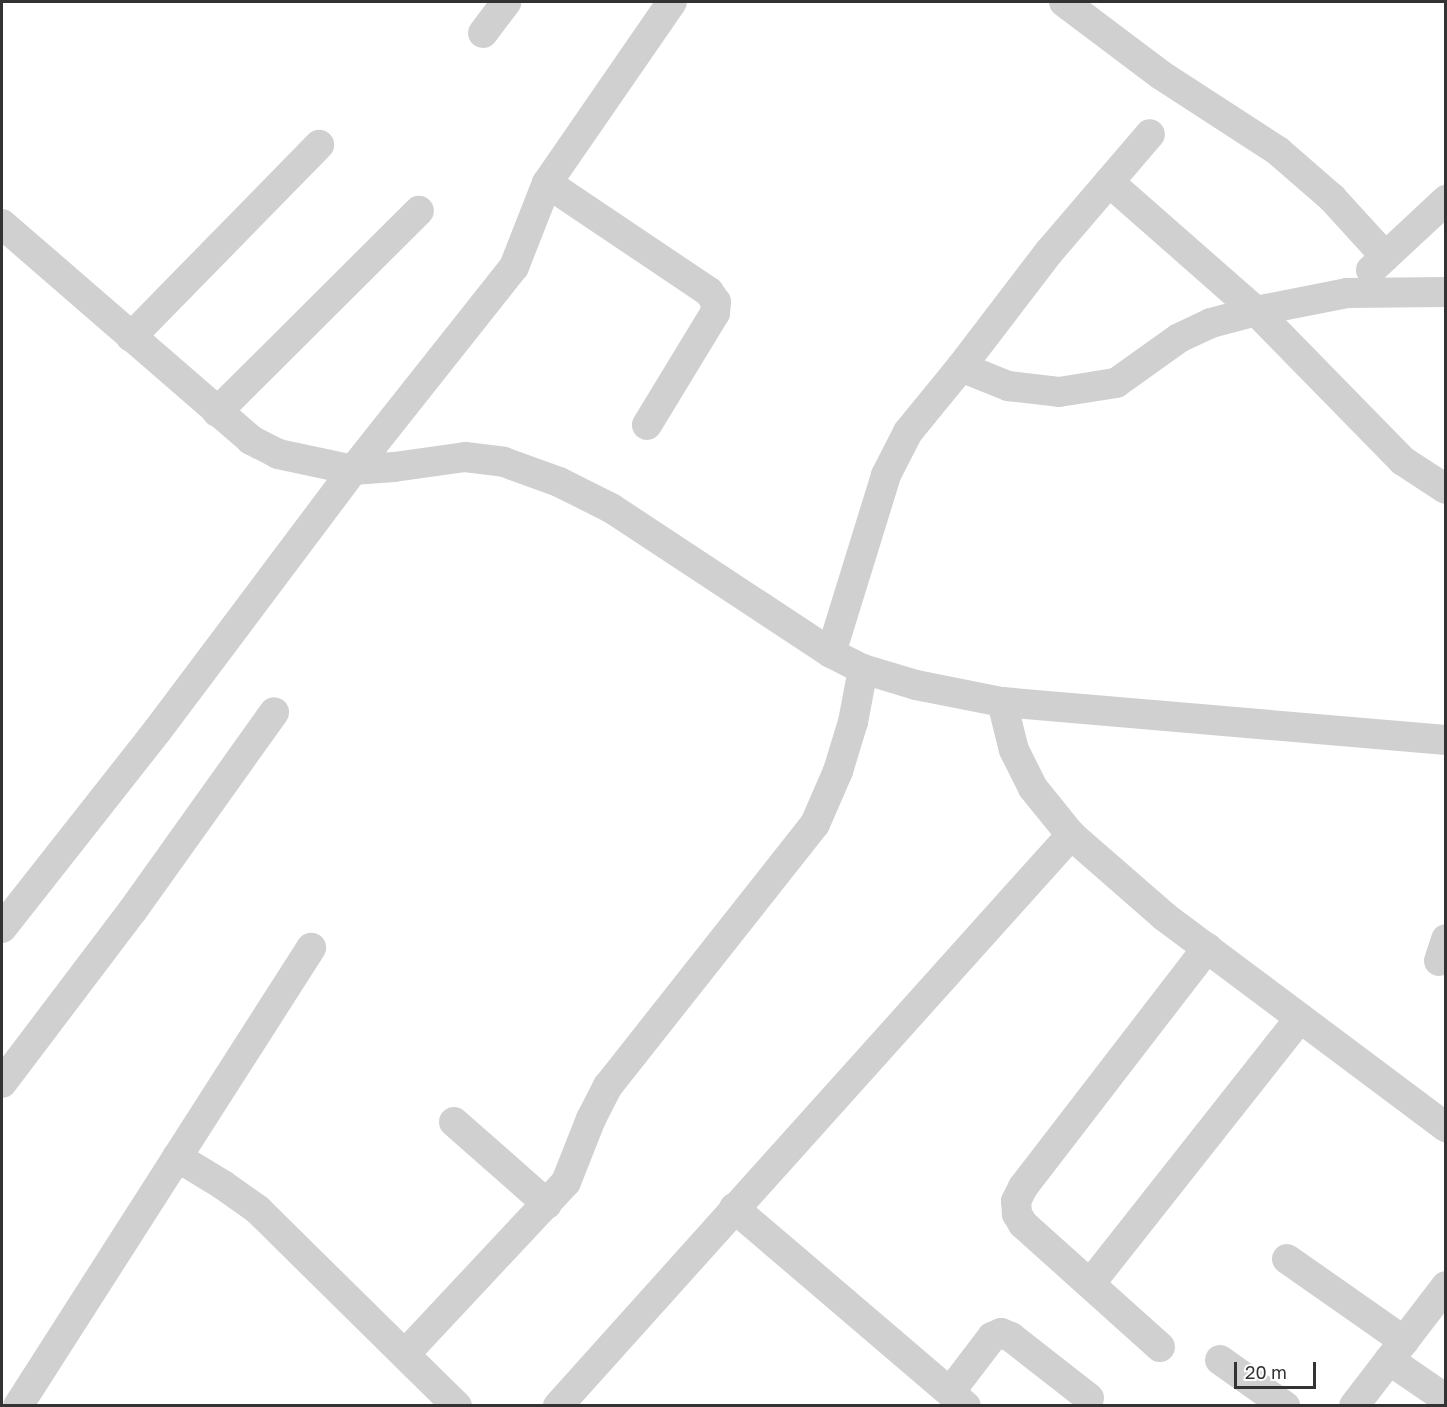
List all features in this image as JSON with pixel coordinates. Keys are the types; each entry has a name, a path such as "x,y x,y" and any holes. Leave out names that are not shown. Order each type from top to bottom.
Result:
{"street":[{"path":"483,33 506,2"},
{"path":"2,928 158,731 353,470 514,267 548,183 672,2"},
{"path":"1064,2 1161,75 1278,151 1332,198 1385,256"},
{"path":"831,653 886,475 908,432 1049,252 1150,134"},
{"path":"131,337 319,146"},
{"path":"1109,182 1256,311 1403,460 1446,489"},
{"path":"548,183 710,292 716,302 715,313 647,425"},
{"path":"1347,293 1446,200"},
{"path":"217,412 419,211"},
{"path":"2,225 217,412 251,440 278,454 353,470 465,457 504,462 559,482 611,508 831,653 863,669 916,685 1002,702 1446,740"},
{"path":"961,367 1008,386 1059,392 1116,383 1179,338 1211,323 1256,311 1347,293 1446,292"},
{"path":"406,1353 566,1182 591,1119 608,1086 815,824 844,751 863,669"},
{"path":"1002,702 1014,750 1028,778 1071,835 1165,917 1446,1127"},
{"path":"2,1083 133,910 274,712"},
{"path":"558,1406 1071,835"},
{"path":"18,1406 311,948"},
{"path":"1160,1347 1023,1224 1017,1214 1016,1201 1023,1187 1207,948"},
{"path":"1090,1284 1300,1018"},
{"path":"454,1122 547,1204"},
{"path":"177,1157 224,1185 257,1209 406,1353 457,1406"},
{"path":"734,1208 958,1399 992,1337 1001,1333 1011,1337 1089,1398"},
{"path":"1287,1259 1396,1350 1446,1399"},
{"path":"1354,1406 1446,1286"},
{"path":"1220,1360 1285,1406"}]}
